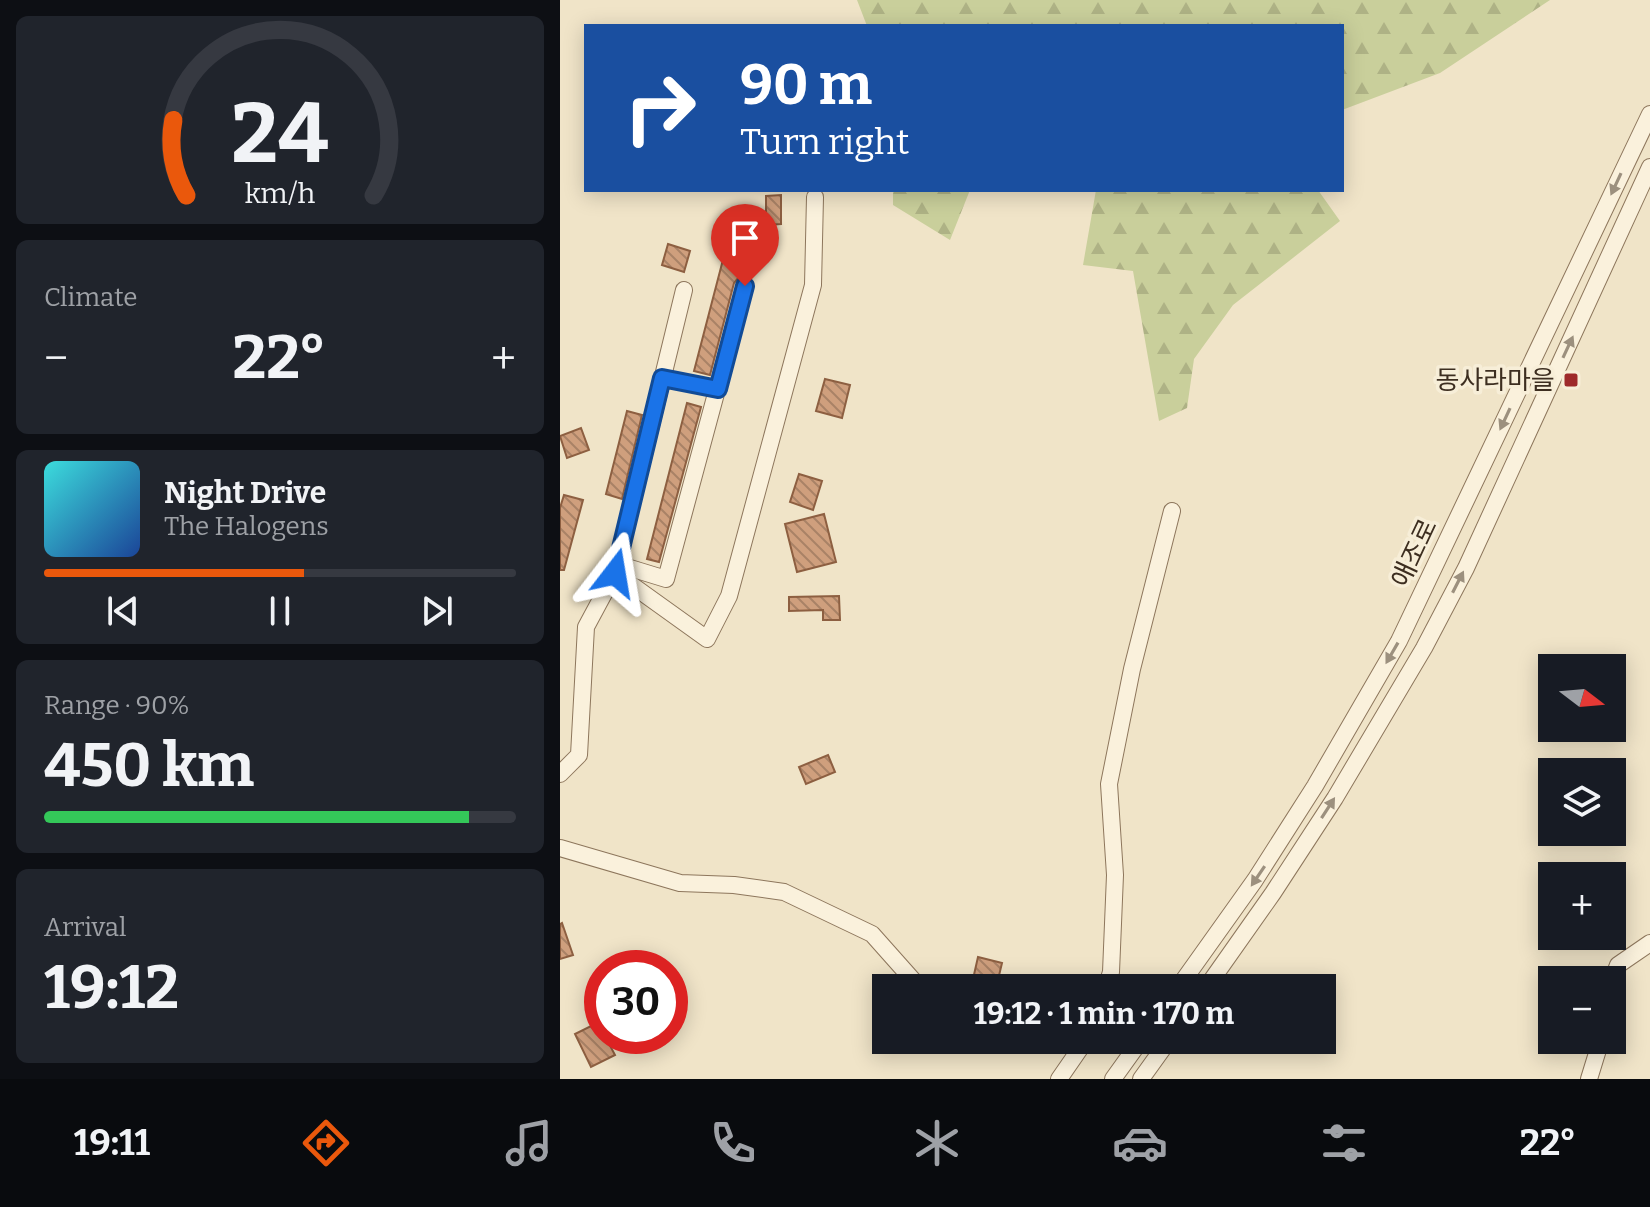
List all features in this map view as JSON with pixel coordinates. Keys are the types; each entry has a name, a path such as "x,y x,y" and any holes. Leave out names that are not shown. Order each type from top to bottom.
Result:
{"street":[{"name":"애조로","path":"1188,974 1255,880 1315,786 1399,641 1650,114"},
{"name":"애조로","path":"1216,974 1335,798 1424,648 1466,568 1650,167"},
{"path":"616,568 707,639 729,596 813,285 815,197"},
{"path":"616,568 666,579 745,286"},
{"path":"560,774 579,755 586,627 616,568 684,290"},
{"path":"662,378 718,389"},
{"path":"1110,974 1115,875 1109,784 1132,669 1172,511"},
{"path":"560,848 680,883 734,885 784,892 872,934 908,974"},
{"path":"1618,966 1650,943"},
{"path":"1059,1079 1076,1054"},
{"path":"1113,1079 1131,1054"},
{"path":"1141,1079 1159,1054"},
{"path":"1589,1079 1597,1054"}],"green space":[{"path":"857,0 1550,0 1440,73 1344,109 1344,24 866,24"},
{"path":"893,192 969,192 950,240 893,205"},
{"path":"1096,192 1319,192 1340,221 1233,305 1194,359 1187,408 1159,421 1133,271 1083,265"}],"building":[{"path":"781,195 781,224 766,225 766,196"},
{"path":"668,244 690,251 684,272 662,265"},
{"path":"725,252 745,257 740,276 734,283 710,375 694,371"},
{"path":"825,379 850,385 842,418 816,411"},
{"path":"687,403 701,407 659,562 647,559"},
{"path":"627,411 642,415 622,499 606,494"},
{"path":"581,428 589,450 567,458 560,436"},
{"path":"799,474 822,481 813,510 790,502"},
{"path":"564,495 583,500 564,570 560,570 560,508"},
{"path":"824,514 836,562 797,572 785,524"},
{"path":"839,596 840,620 823,620 823,610 789,611 789,597"},
{"path":"828,755 835,772 806,784 799,767"},
{"path":"560,924 573,955 560,959"},
{"path":"978,957 1002,963 999,974 974,974"},
{"path":"584,1030 584,1053 575,1034"},
{"path":"585,1054 614,1054 615,1055 591,1067"}],"place":[{"name":"동사라마을","path":"1571,380"}],"route":[{"path":"615,573 662,378 718,389 745,286"}]}
